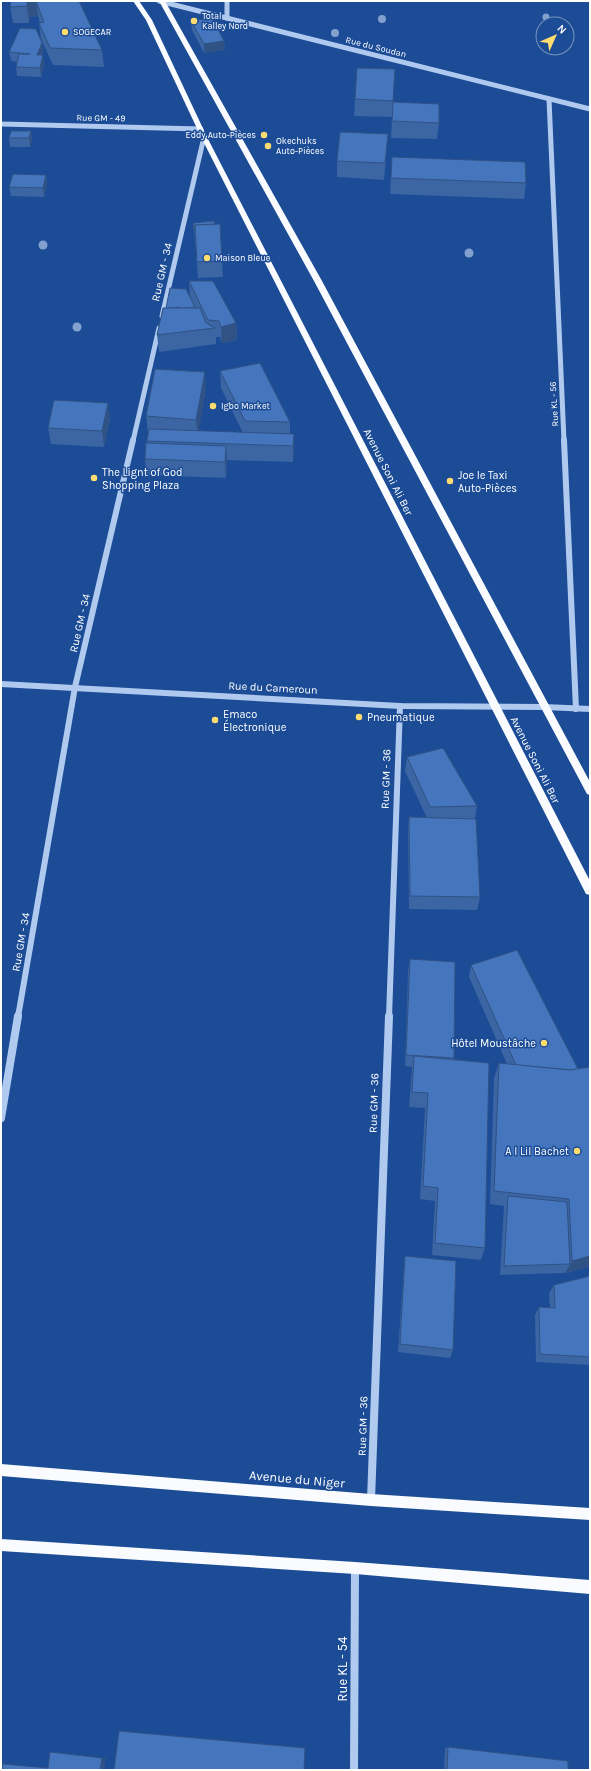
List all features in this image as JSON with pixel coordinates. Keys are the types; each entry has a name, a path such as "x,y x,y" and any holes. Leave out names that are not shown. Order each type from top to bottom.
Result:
{"main road":[{"name":"Avenue Soni Ali Ber","path":"136,1 149,20 204,137 590,891"},
{"path":"161,1 197,62 235,135 318,281 590,791"},
{"name":"Avenue du Niger","path":"1,1470 371,1500 590,1514"},
{"path":"1,1546 355,1568 590,1587"}],"street":[{"name":"Rue du Soudan","path":"161,1 590,109"},
{"path":"227,1 228,18"},
{"name":"Rue KL - 56","path":"549,99 576,709"},
{"name":"Rue GM - 49","path":"1,124 201,129"},
{"name":"Rue GM - 34","path":"1,1118 75,687 204,137"},
{"name":"Rue du Cameroun","path":"1,684 400,706 496,706 590,709"},
{"name":"Rue GM - 36","path":"371,1500 400,706"},
{"name":"Rue KL - 54","path":"354,1770 355,1568"}],"building":[{"path":"11,1 27,1 27,6 10,7"},
{"path":"36,1 79,1 102,50 50,48 39,23 44,22"},
{"path":"212,18 224,41 204,44 191,21"},
{"path":"20,28 36,29 42,43 37,55 43,55 40,68 16,67 19,54 30,54 9,52"},
{"path":"357,68 395,69 393,101 355,99"},
{"path":"393,102 439,104 439,123 392,121"},
{"path":"11,131 31,131 29,138 9,138"},
{"path":"340,132 388,134 385,163 337,161"},
{"path":"392,157 525,162 526,183 391,178"},
{"path":"13,174 46,175 43,188 9,187"},
{"path":"214,221 215,224 195,225 194,231 193,223"},
{"path":"220,224 222,261 197,262 195,225"},
{"path":"189,281 213,281 236,323 221,327 219,321 208,320"},
{"path":"170,288 186,289 195,307 166,308"},
{"path":"163,308 200,308 206,323 215,328 157,335"},
{"path":"260,363 290,422 245,421 220,371"},
{"path":"155,369 205,372 196,420 146,416"},
{"path":"54,400 108,403 102,431 48,428"},
{"path":"149,429 294,434 293,446 147,441"},
{"path":"146,443 226,446 225,462 145,459"},
{"path":"443,748 477,806 430,807 407,757"},
{"path":"409,817 476,819 480,897 410,896"},
{"path":"517,950 578,1069 570,1070 516,1065 471,965"},
{"path":"410,959 455,962 454,1058 406,1055"},
{"path":"414,1056 489,1063 485,1248 435,1243 438,1188 423,1186 428,1093 412,1092"},
{"path":"499,1063 570,1070 590,1067 590,1256 572,1261 569,1199 494,1191"},
{"path":"508,1196 567,1202 570,1264 504,1266"},
{"path":"405,1256 456,1261 453,1350 400,1344"},
{"path":"590,1276 590,1357 540,1354 539,1307 555,1308 554,1285"},
{"path":"119,1731 305,1748 304,1770 114,1770"},
{"path":"448,1747 568,1761 568,1770 447,1770"},
{"path":"50,1752 102,1758 100,1770 2,1770 3,1764 48,1768"}],"place":[{"name":"Total Kalley Nord","path":"194,21"},
{"name":"SOGECAR","path":"65,32"},
{"name":"Eddy Auto-Pièces","path":"264,135"},
{"name":"Okechuks Auto-Pièces","path":"268,146"},
{"name":"Maison Bleue","path":"207,258"},
{"name":"Igbo Market","path":"213,406"},
{"name":"The Lignt of God Shopping Plaza","path":"94,478"},
{"name":"Joe le Taxi Auto-Pièces","path":"450,481"},
{"name":"Pneumatique","path":"359,717"},
{"name":"Emaco Électronique","path":"215,720"},
{"name":"Hôtel Moustâche","path":"544,1043"},
{"name":"A I Lil Bachet","path":"577,1151"}]}
